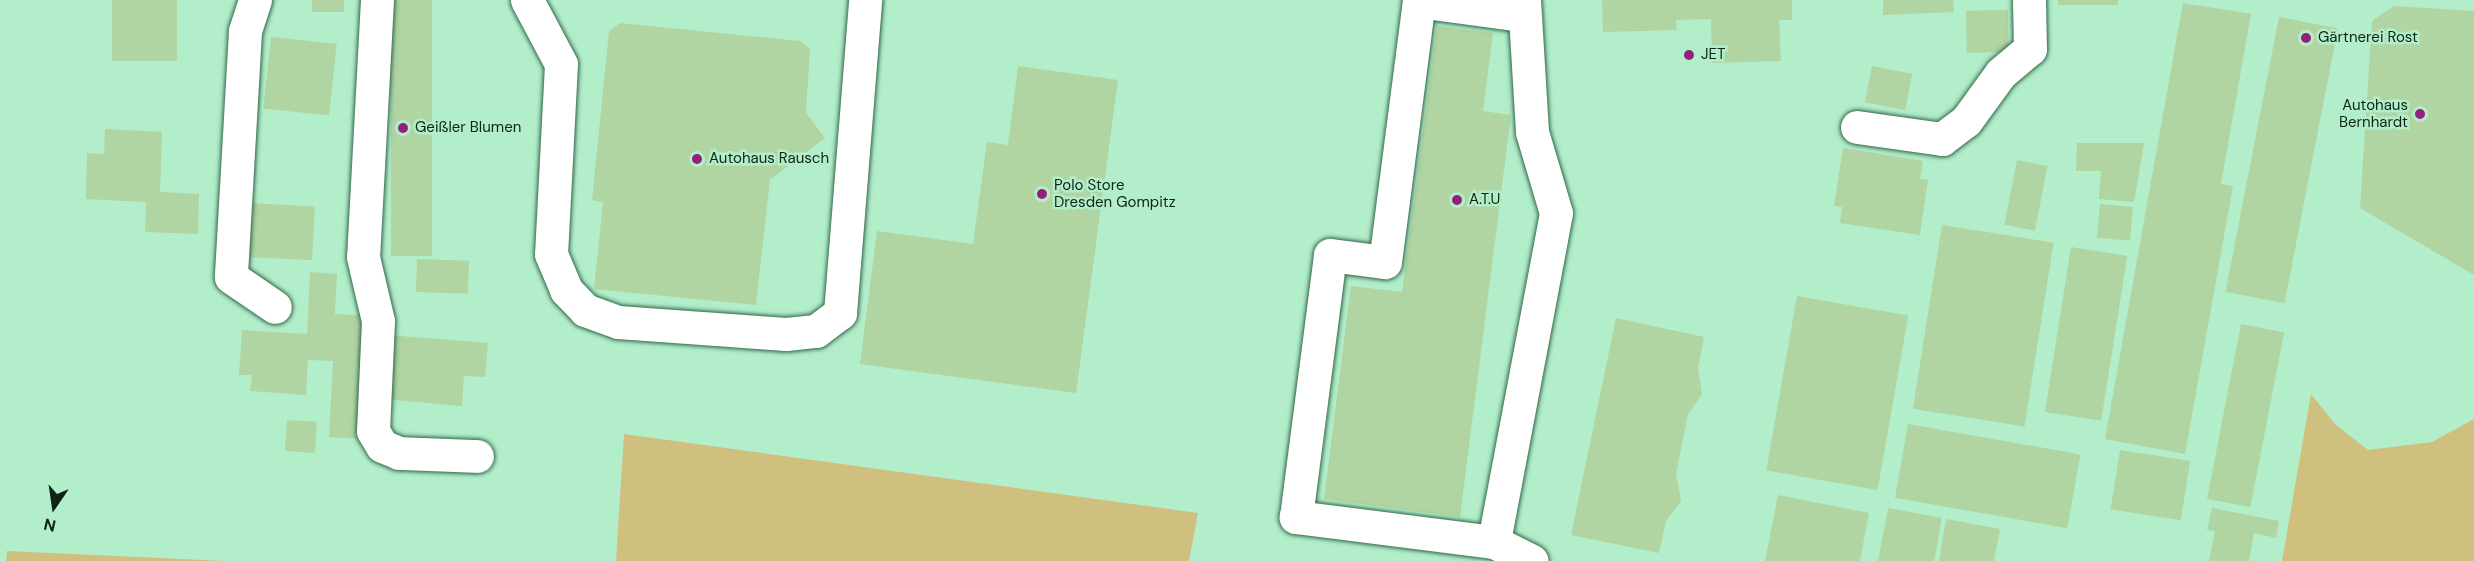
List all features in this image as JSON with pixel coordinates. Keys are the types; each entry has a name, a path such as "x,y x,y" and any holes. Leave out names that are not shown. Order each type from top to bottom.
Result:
{"lane":[{"path":"255,0 245,31 231,277 275,307"},
{"path":"376,0 363,256 378,321 373,431 382,446 399,453 477,456"},
{"path":"527,0 561,64 551,254 566,290 585,310 618,322 786,334 832,324 843,302 865,0"},
{"path":"1857,127 1942,139 1966,121 2001,73 2030,49 2029,0"},
{"path":"1494,542 1556,213 1532,132 1524,7 1419,1 1385,262 1330,255 1296,517 1494,542 1532,561"}],"shaded area":[{"path":"2311,394 2335,424 2368,450 2432,442 2474,419 2474,561 2282,561"},
{"path":"624,434 1198,513 1189,561 616,561"},
{"path":"7,551 226,561 6,561"}],"building":[{"path":"112,0 177,0 177,61 112,61"},
{"path":"312,0 344,0 344,12 312,12"},
{"name":"Geißler Blumen","path":"391,0 432,0 432,256 391,256"},
{"path":"1602,0 1792,0 1792,20 1779,20 1781,61 1712,63 1711,19 1676,20 1677,30 1603,32"},
{"path":"1883,0 1953,0 1954,12 1883,15"},
{"path":"2058,0 2118,0 2118,5 2058,5"},
{"path":"2183,3 2251,14 2221,184 2233,186 2185,454 2105,439"},
{"name":"Autohaus Bernhardt","path":"2394,6 2474,11 2474,275 2360,208 2372,21"},
{"path":"2008,10 2009,52 1967,53 1966,11"},
{"path":"2279,17 2338,28 2284,303 2226,292"},
{"name":"Autohaus Rausch","path":"620,23 800,41 810,49 806,113 825,138 770,180 756,305 594,289 603,202 592,200 609,31"},
{"name":"A.T.U","path":"1437,26 1493,33 1483,111 1511,115 1460,517 1324,499 1351,286 1402,292"},
{"path":"271,37 337,44 329,116 263,109"},
{"name":"Polo Store Dresden Gompitz","path":"1018,66 1118,80 1076,393 860,364 877,231 973,244 987,142 1008,145"},
{"path":"1872,66 1912,74 1905,110 1865,102"},
{"path":"105,129 162,132 160,192 199,194 198,234 145,232 146,202 86,199 87,153 104,154"},
{"path":"2077,143 2144,143 2134,202 2099,199 2101,171 2076,171"},
{"path":"1843,148 1923,161 1920,179 1928,180 1920,235 1840,223 1842,207 1834,206"},
{"path":"2017,160 2047,166 2035,231 2004,225"},
{"path":"250,203 315,206 312,260 247,257"},
{"path":"2100,204 2133,207 2130,241 2097,238"},
{"path":"1942,225 2054,243 2025,426 1913,409"},
{"path":"2071,247 2127,256 2101,421 2045,412"},
{"path":"417,259 469,261 468,294 416,292"},
{"path":"310,272 337,274 335,314 370,316 364,439 329,437 333,361 308,360 306,395 250,391 252,375 239,375 242,330 307,334"},
{"path":"1797,296 1908,316 1878,490 1766,470"},
{"path":"1616,318 1704,337 1698,368 1702,394 1688,414 1676,474 1681,501 1666,521 1659,553 1571,535"},
{"path":"2241,324 2284,332 2250,507 2207,499"},
{"path":"387,335 488,343 485,377 464,376 462,406 382,399"},
{"path":"287,420 317,422 315,453 285,451"},
{"path":"1908,424 2080,454 2067,528 1895,498"},
{"path":"2120,450 2190,461 2181,520 2111,509"},
{"path":"1778,495 1869,513 1860,561 1765,561"},
{"path":"1888,508 1942,518 1934,561 1878,561"},
{"path":"2212,508 2279,521 2276,538 2254,533 2249,561 2209,561 2215,531 2207,530"},
{"path":"1946,519 2000,529 1994,561 1939,561"}],"place":[{"name":"Gärtnerei Rost","path":"2306,38"},
{"name":"JET","path":"1689,55"},
{"name":"Autohaus Bernhardt","path":"2420,114"},
{"name":"Geißler Blumen","path":"403,128"},
{"name":"Autohaus Rausch","path":"697,159"},
{"name":"Polo Store Dresden Gompitz","path":"1042,194"},
{"name":"A.T.U","path":"1457,200"}]}
